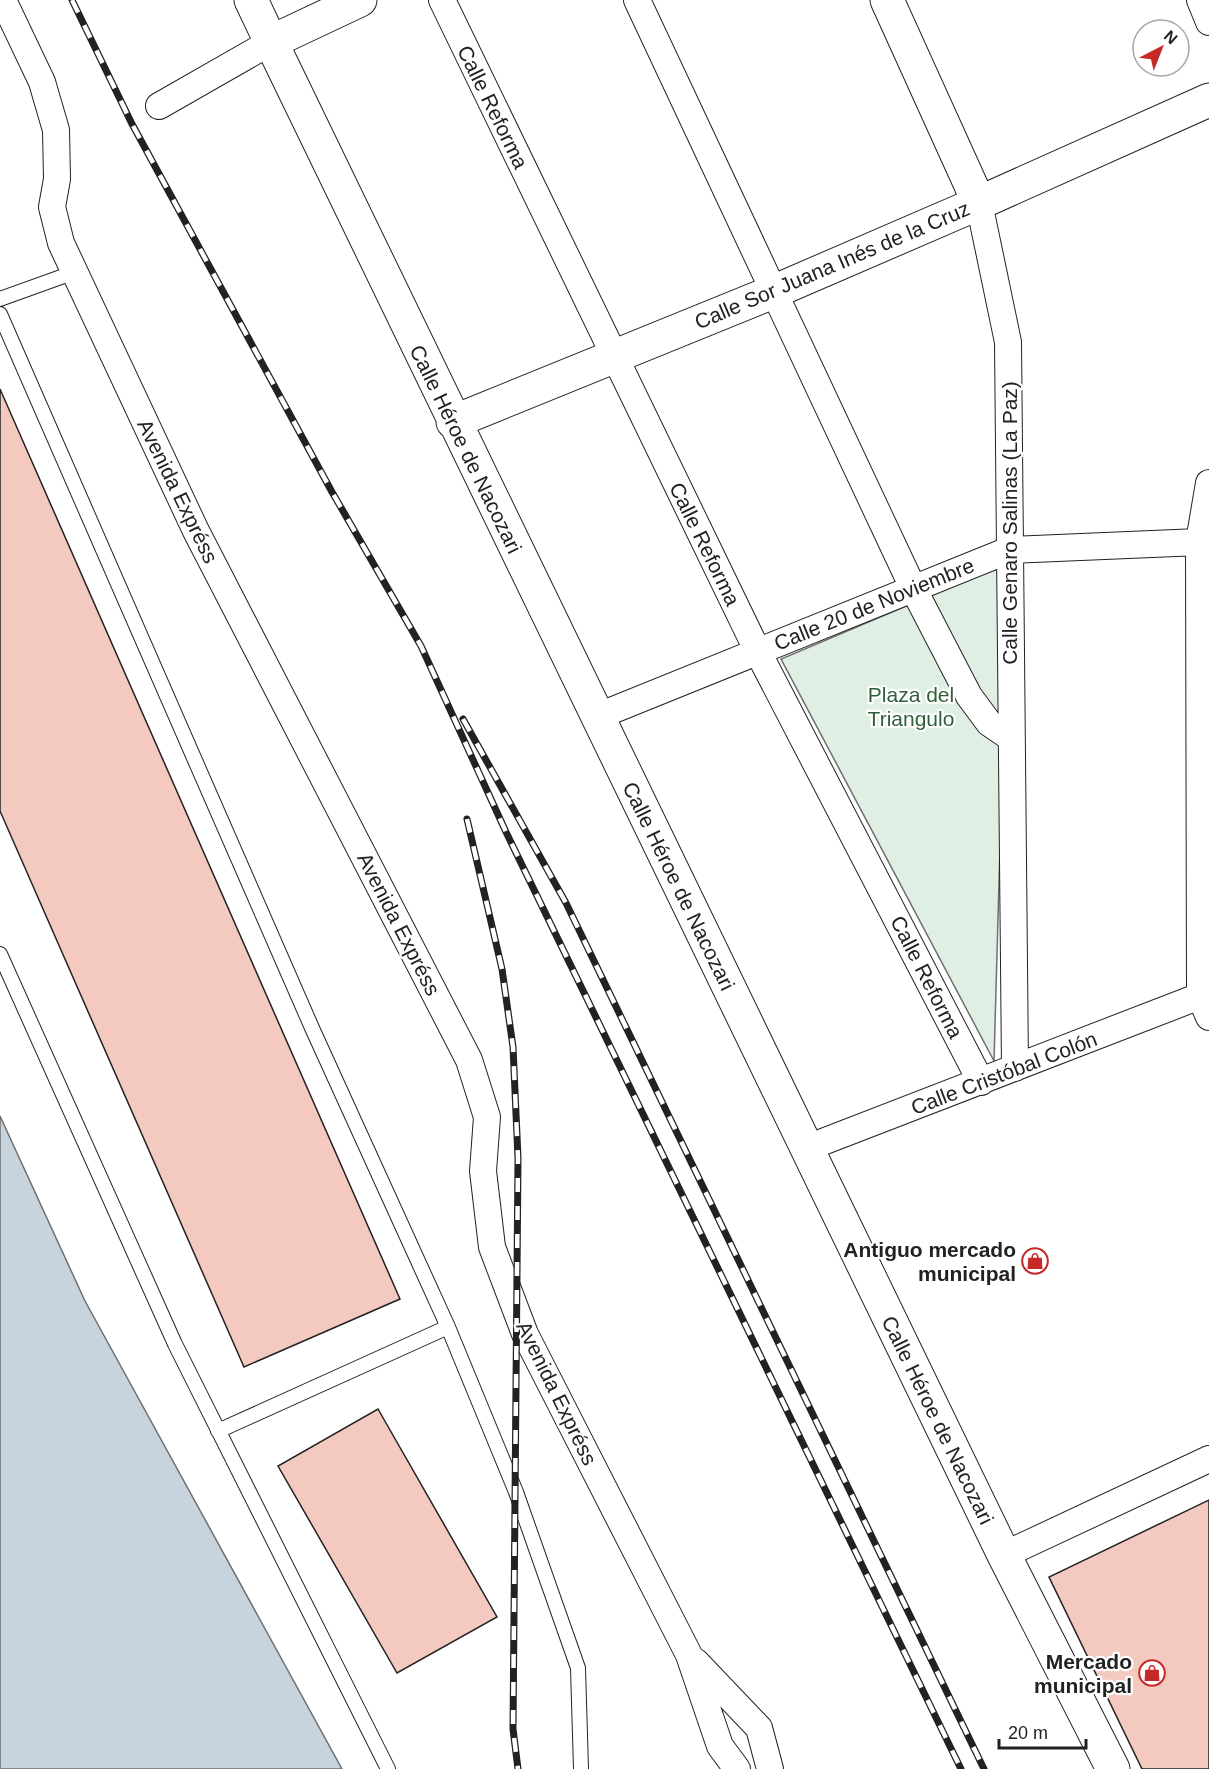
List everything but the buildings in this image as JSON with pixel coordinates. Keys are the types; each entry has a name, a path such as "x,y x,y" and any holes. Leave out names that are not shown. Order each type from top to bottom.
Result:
{"street":[{"name":"Avenida Expréss","path":"3,0 42,82 56,130 57,179 52,207 61,243 196,531 469,1060 487,1117 483,1171 492,1247 525,1335 689,1655 720,1746 737,1769"},
{"name":"Calle Héroe de Nacozari","path":"251,0 453,422 1004,1555 1113,1769"},
{"path":"159,106 271,42 360,0"},
{"name":"Calle Reforma","path":"442,0 757,651 981,1082"},
{"path":"637,0 914,588 969,696 989,723 1011,738"},
{"name":"Calle Genaro Salinas (La Paz)","path":"887,0 979,203 1008,342 1008,550 1016,1068"},
{"path":"1200,0 1209,22"},
{"name":"Calle Sor Juana Inés de la Cruz","path":"453,422 774,292 1209,100"},
{"path":"1205,1007 1199,542 1209,483"},
{"name":"Calle 20 de Noviembre","path":"596,717 1008,550 1199,542"},
{"name":"Calle Cristóbal Colón","path":"807,1148 1016,1068 1205,1007"},
{"path":"1004,1555 1209,1460"},
{"name":"Avenida Expréss","path":"689,1655 759,1728 770,1769"}],"lane":[{"path":"0,299 75,272"},
{"path":"0,314 312,1028 448,1327 516,1492 578,1668 581,1769"},
{"path":"0,954 175,1344 388,1769"},
{"path":"218,1431 448,1327"}],"green space":[{"name":"Plaza del Triangulo","path":"1008,563 994,1061 781,659"}],"shaded area":[{"path":"0,1116 85,1301 342,1769 0,1769"}],"railway":[{"path":"72,0 132,124 332,492 421,646 506,832 961,1769"},
{"path":"463,719 566,903 984,1769"},
{"path":"467,819 502,969 513,1047 518,1158 513,1729 518,1769"}],"place":[{"name":"Antiguo mercado municipal","path":"1035,1261"},
{"name":"Mercado municipal","path":"1152,1673"}]}
